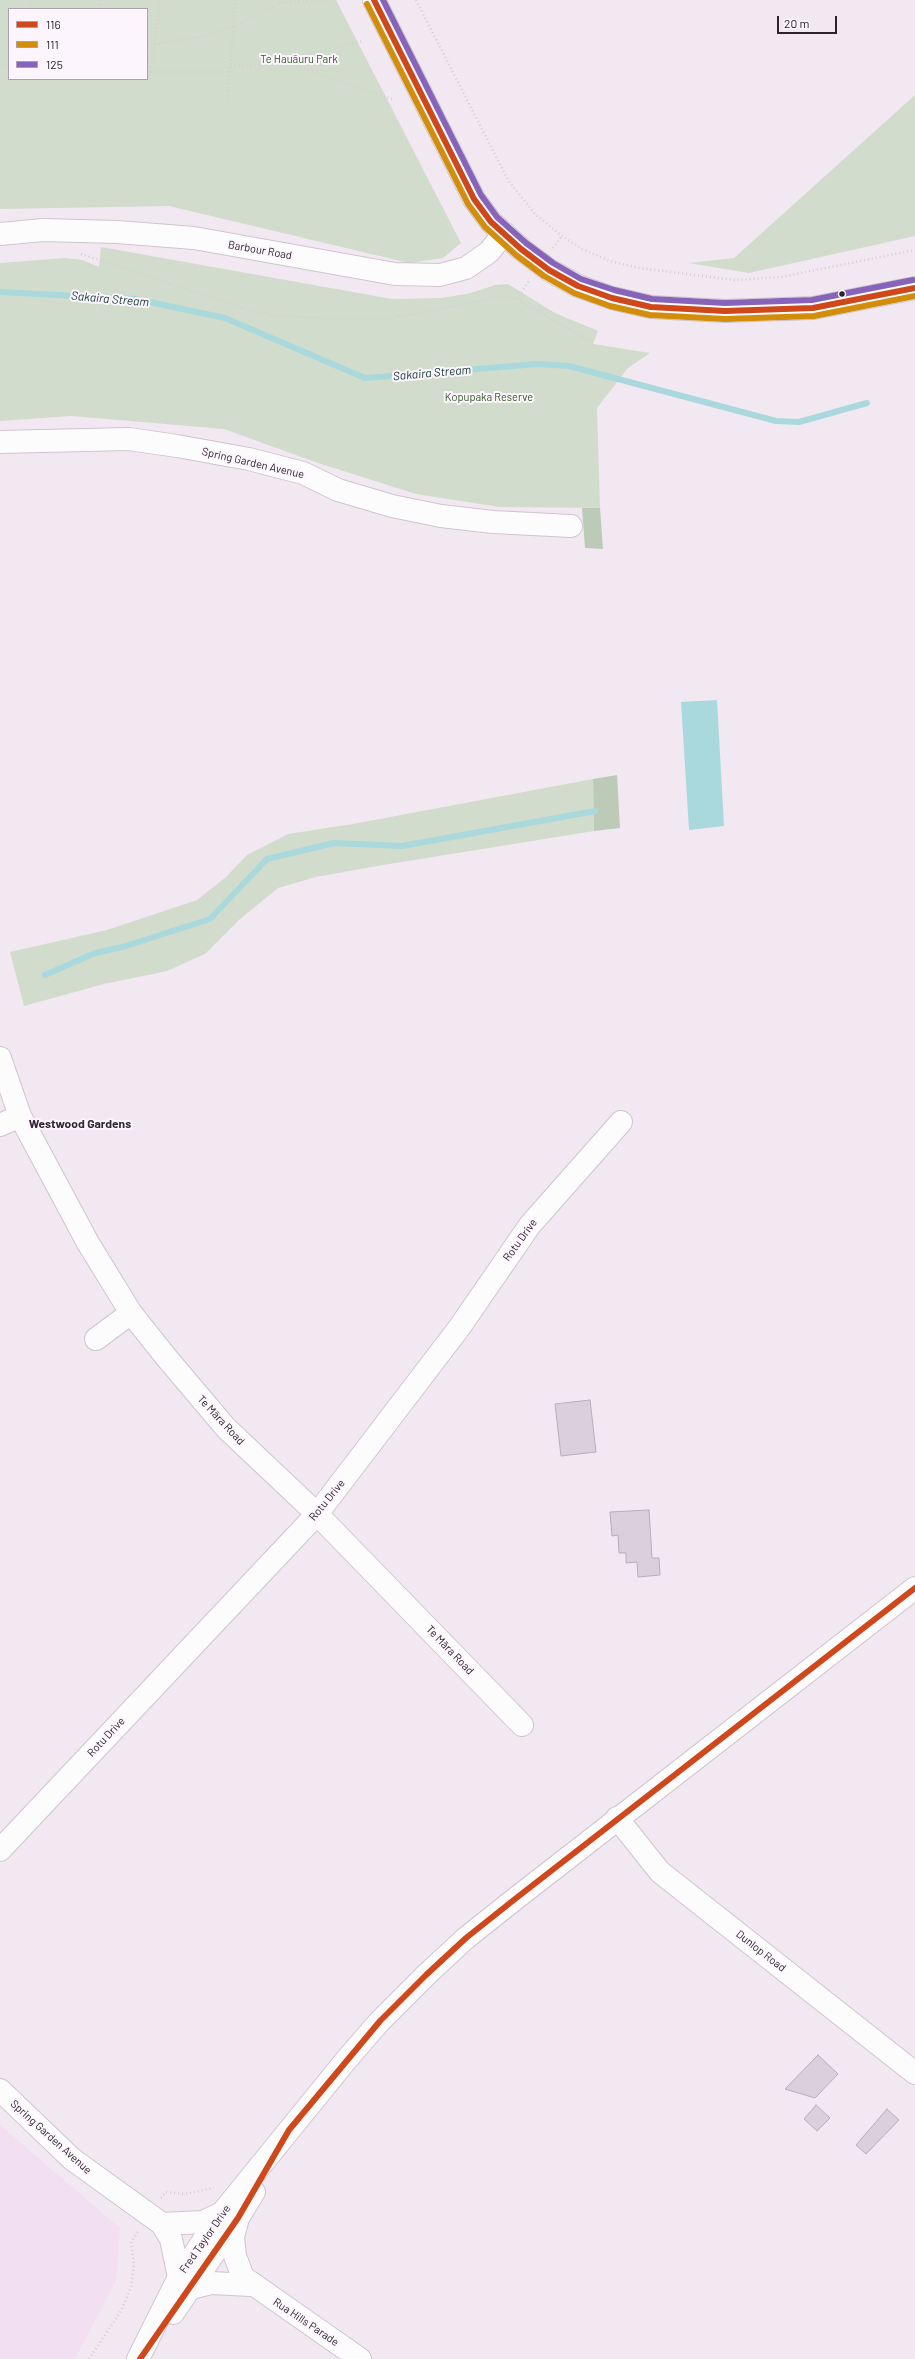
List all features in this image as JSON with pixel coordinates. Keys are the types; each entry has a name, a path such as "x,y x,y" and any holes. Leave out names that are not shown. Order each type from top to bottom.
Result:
{"street":[{"path":"374,0 474,199 491,222 522,249 549,270 578,286 612,298 651,307 725,311 813,308 915,288"},
{"name":"Barbour Road","path":"0,234 43,230 117,232 194,238 395,274 440,275 466,268 489,252 504,233"},
{"name":"Spring Garden Avenue","path":"0,442 129,439 170,445 249,459 303,473 338,490 392,506 434,515 493,522 571,526"},
{"name":"Te Māra Road","path":"0,1058 20,1116 88,1243 131,1312 226,1428 317,1514 522,1725"},
{"path":"0,1125 20,1116"},
{"name":"Rotu Drive","path":"0,1850 317,1514 459,1328 530,1225 621,1122"},
{"path":"96,1339 131,1312"},
{"name":"Fred Taylor Drive","path":"139,2359 185,2283 289,2130 351,2053 426,1975 466,1938 617,1818 915,1588"},
{"name":"Dunlop Road","path":"617,1818 660,1872 915,2073"},
{"name":"Spring Garden Avenue","path":"0,2090 72,2159 171,2239 185,2283"},
{"path":"152,2225 203,2222 230,2216 235,2256 243,2277 252,2285"},
{"path":"185,2283 252,2285"},
{"name":"Rua Hills Parade","path":"252,2285 360,2359"}],"path":[{"path":"160,0 155,45 148,72 230,72"},
{"path":"228,100 235,0"},
{"path":"148,46 199,37 234,28 279,4 328,0"},
{"path":"416,0 508,180 535,214 562,236 582,248 624,265 672,274 734,280 781,277 915,250"},
{"path":"231,65 256,66 363,41"},
{"path":"287,58 297,66 392,99"},
{"path":"553,249 562,236"},
{"path":"75,253 248,310 274,316 378,320 424,313 500,296 517,299 591,342"},
{"path":"517,299 531,279"},
{"path":"166,2192 184,2194 221,2186"},
{"path":"89,2359 121,2311 131,2287 134,2265 131,2242 152,2225"}],"shaded area":[{"path":"0,2125 120,2228 116,2281 75,2359 0,2359"}],"green space":[{"name":"Te Hauāuru Park","path":"0,0 336,0 461,243 443,258 409,263 169,206 0,209"},
{"path":"915,95 915,236 749,273 689,263 734,258"},
{"name":"Kopupaka Reserve","path":"101,247 392,299 442,298 471,293 495,285 508,284 555,313 598,331 593,344 650,353 628,368 597,408 600,508 499,507 416,494 318,463 224,429 71,416 0,421 0,263 65,258 82,260 99,267"},
{"path":"582,508 600,508 603,549 585,548"},
{"path":"617,775 620,828 594,831 593,779"},
{"path":"593,779 594,831 316,877 278,888 240,919 205,954 167,971 104,984 24,1006 10,952 107,930 197,900 226,877 247,855 288,834 353,824"}],"water":[{"path":"717,700 724,826 689,830 681,702"}],"building":[{"path":"590,1400 596,1452 561,1456 555,1404"},
{"path":"649,1510 652,1558 659,1558 660,1575 638,1577 637,1562 626,1563 626,1553 619,1553 618,1535 612,1536 610,1512"},
{"path":"818,2055 838,2074 815,2098 785,2089"},
{"path":"816,2105 830,2118 817,2131 804,2119"},
{"path":"887,2109 899,2120 866,2154 856,2145"}],"waterway":[{"name":"Sakaira Stream","path":"0,292 135,299 225,318 365,378 538,364 569,366 776,421 799,422 867,403"},
{"path":"45,975 95,953 126,946 210,919 267,859 334,843 402,846 595,811"}],"transit line":[{"name":"116","path":"374,0 474,199 491,222 521,249 549,270 578,286 612,298 651,307 725,311 813,308 915,288"},
{"name":"125","path":"383,0 481,195 497,217 526,243 553,263 581,279 614,290 652,299 725,303 812,300 913,280"},
{"name":"111","path":"367,4 468,204 485,227 516,255 544,276 574,293 610,306 650,315 725,319 814,316 915,296"},
{"name":"116","path":"140,2359 238,2218 289,2130 380,2021 426,1975 466,1938 515,1899 915,1588"}],"district":[{"name":"Westwood Gardens","path":"80,1124"}]}
